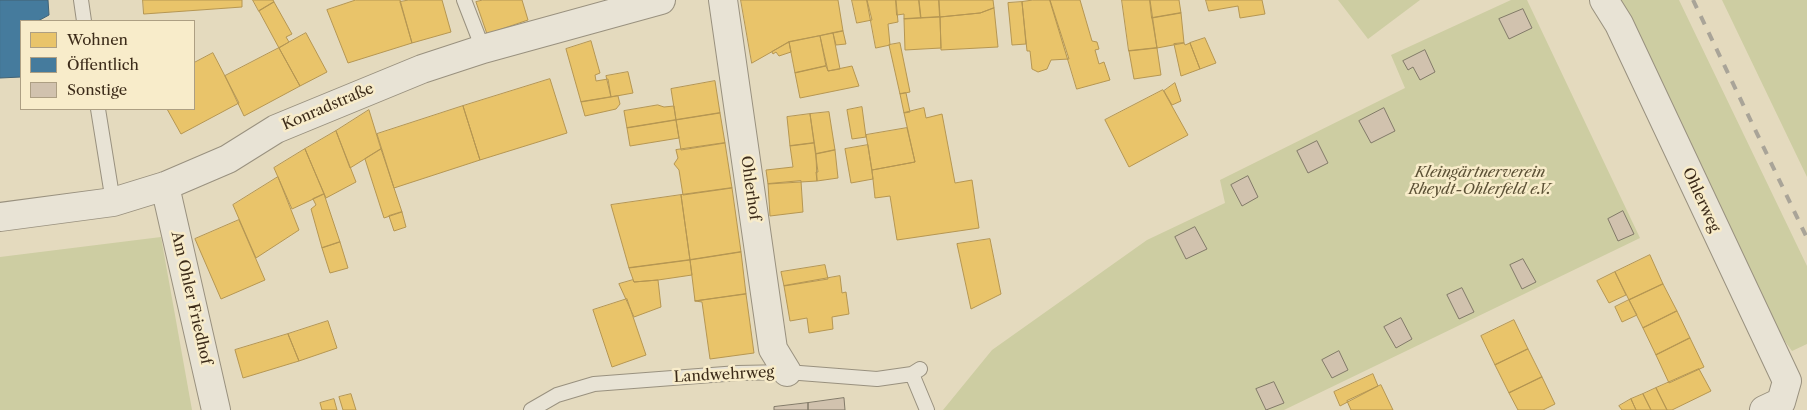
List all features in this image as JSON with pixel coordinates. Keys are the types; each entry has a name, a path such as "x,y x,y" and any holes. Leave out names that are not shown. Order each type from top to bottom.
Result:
{"street":[{"name":"Konradstraße","path":"0,217 113,202 165,186 228,159 276,129 422,69 483,49 661,0"},
{"name":"Ohlerhof","path":"723,0 772,349 787,372"},
{"name":"Ohlerweg","path":"1604,0 1619,24 1787,381 1772,406"},
{"name":"Am Ohler Friedhof","path":"165,186 216,410"}],"lane":[{"path":"81,0 84,20"},
{"path":"464,0 483,49"},
{"path":"98,110 113,202"},
{"name":"Landwehrweg","path":"531,410 557,395 594,384 738,373 787,372 877,379 916,371 927,410"}],"green space":[{"path":"1338,0 1420,0 1368,39"},
{"name":"Kleingärtnerverein Rheydt-Ohlerfeld e.V.","path":"1511,0 1527,0 1640,238 1284,410 943,410 992,350 1147,240 1225,203 1220,180 1405,88 1391,55"},
{"path":"1618,0 1679,0 1807,266 1807,344 1792,351 1765,314"},
{"path":"1722,0 1807,0 1807,177"},
{"path":"161,237 192,410 0,410 0,257"}],"building: Wohnen":[{"path":"143,0 242,0 242,7 144,14"},
{"path":"253,0 273,0 274,2 259,11"},
{"path":"356,0 400,0 412,43 348,63 327,10"},
{"path":"409,0 442,0 451,32 412,43 400,2"},
{"path":"483,0 522,0 528,20 487,34 476,2"},
{"path":"741,0 838,0 843,31 789,42 752,63"},
{"path":"852,0 867,0 872,20 857,23"},
{"path":"867,0 896,0 898,22 888,24 890,45 876,48"},
{"path":"896,0 919,0 921,18 904,19 904,14 897,15"},
{"path":"919,0 939,0 940,17 921,18"},
{"path":"939,0 993,0 994,8 980,13 940,17"},
{"path":"1050,0 1069,59 1051,60 1047,69 1038,72 1032,69 1030,51 1027,51 1022,2"},
{"path":"1050,0 1080,0 1092,41 1097,42 1099,49 1095,50 1099,64 1104,62 1110,80 1077,89"},
{"path":"1122,0 1150,0 1157,48 1129,51"},
{"path":"1150,0 1179,0 1181,13 1152,18"},
{"path":"1206,0 1262,0 1265,14 1240,18 1238,6 1209,11"},
{"path":"274,2 292,34 286,37 289,42 279,48 259,11"},
{"path":"1022,2 1026,44 1012,45 1008,3"},
{"path":"994,8 998,47 941,50 940,17 980,13"},
{"path":"1181,13 1184,43 1157,48 1152,18"},
{"path":"940,17 941,48 905,50 904,19"},
{"path":"843,31 846,44 836,45 833,33"},
{"path":"306,33 327,72 300,86 279,48"},
{"path":"833,33 840,69 828,71 820,36"},
{"path":"820,36 826,66 795,73 789,42"},
{"path":"1205,38 1216,63 1200,69 1190,43"},
{"path":"591,41 600,73 595,75 596,81 608,79 611,97 581,102 566,49"},
{"path":"789,42 791,52 779,56 776,52 773,54 772,52"},
{"path":"900,43 910,92 900,94 889,45"},
{"path":"1184,43 1185,45 1190,43 1200,69 1181,76 1174,44"},
{"path":"279,48 300,86 244,116 225,76"},
{"path":"1157,48 1161,75 1134,79 1129,51"},
{"path":"213,53 239,103 181,134 168,110 195,110 195,62"},
{"path":"826,66 828,71 852,66 859,86 800,98 795,73"},
{"path":"628,72 633,93 611,97 606,76"},
{"path":"550,79 567,133 480,160 463,106"},
{"path":"715,81 720,113 676,120 671,89"},
{"path":"1175,83 1181,101 1172,105 1164,91"},
{"path":"1163,90 1188,135 1129,167 1105,120"},
{"path":"906,93 910,112 904,113 900,94"},
{"path":"618,96 620,104 616,109 585,116 581,102"},
{"path":"658,105 664,107 674,106 676,120 627,128 624,111"},
{"path":"463,106 480,160 394,188 377,134"},
{"path":"862,107 866,137 852,139 847,110"},
{"path":"924,108 926,118 942,114 955,183 972,180 979,228 897,240 890,196 875,198 872,170 915,162 904,113"},
{"path":"369,110 381,149 350,168 336,131"},
{"path":"829,112 835,150 816,154 810,114"},
{"path":"720,113 725,143 681,150 676,120"},
{"path":"810,114 814,143 790,146 787,117"},
{"path":"676,120 679,138 630,146 627,128"},
{"path":"907,128 915,162 872,170 866,135"},
{"path":"336,131 356,182 326,198 305,149"},
{"path":"725,143 732,188 683,195 679,170 674,164 678,158 676,150"},
{"path":"814,143 818,172 816,172 817,181 768,184 766,170 793,167 790,146"},
{"path":"868,145 873,179 851,183 845,149"},
{"path":"305,149 324,194 292,209 274,168"},
{"path":"381,149 402,212 384,218 365,159"},
{"path":"835,150 838,178 817,181 816,154"},
{"path":"278,177 299,230 256,258 233,205"},
{"path":"801,181 803,212 770,216 768,184"},
{"path":"732,188 741,252 690,260 681,195"},
{"path":"324,194 340,242 322,248 311,209 316,205 313,199"},
{"path":"681,195 690,260 629,268 611,205"},
{"path":"402,212 406,227 394,231 389,216"},
{"path":"239,220 265,280 221,299 195,239"},
{"path":"990,239 1001,294 971,309 957,244"},
{"path":"340,242 348,268 330,273 322,248"},
{"path":"741,252 746,294 695,301 690,260"},
{"path":"1650,255 1663,284 1629,300 1615,272"},
{"path":"690,260 692,275 658,280 634,282 629,268"},
{"path":"825,265 828,279 784,286 781,272"},
{"path":"1615,272 1626,295 1609,303 1597,281"},
{"path":"840,276 842,293 846,292 849,314 832,317 833,329 809,333 807,318 790,321 784,286"},
{"path":"633,280 634,282 658,280 661,307 634,317 619,284"},
{"path":"1663,284 1677,311 1643,328 1629,300"},
{"path":"746,294 754,353 710,359 702,302 695,301"},
{"path":"627,299 646,355 612,367 593,310"},
{"path":"1629,300 1637,315 1622,322 1615,307"},
{"path":"1677,311 1690,338 1656,355 1643,328"},
{"path":"1514,320 1528,349 1495,365 1481,336"},
{"path":"328,321 337,348 299,361 288,334"},
{"path":"288,334 299,361 243,378 235,350"},
{"path":"1690,338 1704,367 1669,383 1656,355"},
{"path":"1528,349 1542,377 1509,393 1495,365"},
{"path":"1699,369 1711,391 1672,410 1667,410 1656,388"},
{"path":"1373,374 1378,386 1340,406 1334,392"},
{"path":"1542,377 1555,404 1543,410 1518,410 1509,393"},
{"path":"1381,385 1393,410 1351,410 1347,401"},
{"path":"1656,388 1667,410 1651,410 1643,394"},
{"path":"351,394 356,410 343,410 339,397"},
{"path":"1643,394 1651,410 1636,410 1631,399"},
{"path":"334,399 337,410 322,410 320,403"},
{"path":"1631,399 1636,410 1622,410 1619,406"}],"building: Öffentlich":[{"path":"0,0 48,0 49,15 40,20 20,20 20,77 0,78"}],"building: Sonstige":[{"path":"1523,9 1532,28 1509,39 1499,19"},
{"path":"1425,50 1435,72 1420,80 1413,67 1408,70 1403,61"},
{"path":"1384,108 1395,131 1371,143 1359,121"},
{"path":"1317,141 1328,163 1308,173 1297,151"},
{"path":"1248,176 1258,197 1242,206 1231,185"},
{"path":"1623,211 1634,234 1618,241 1608,219"},
{"path":"1195,227 1207,249 1186,259 1175,237"},
{"path":"1523,259 1536,282 1522,289 1510,265"},
{"path":"1462,288 1474,312 1459,319 1447,295"},
{"path":"1401,318 1412,339 1396,348 1384,327"},
{"path":"1339,351 1348,370 1332,378 1322,360"},
{"path":"1274,382 1284,403 1266,410 1256,389"},
{"path":"844,398 845,410 808,410 808,403"},
{"path":"808,403 808,410 774,410 774,407"}],"railway":[{"path":"1693,0 1807,238"}]}
